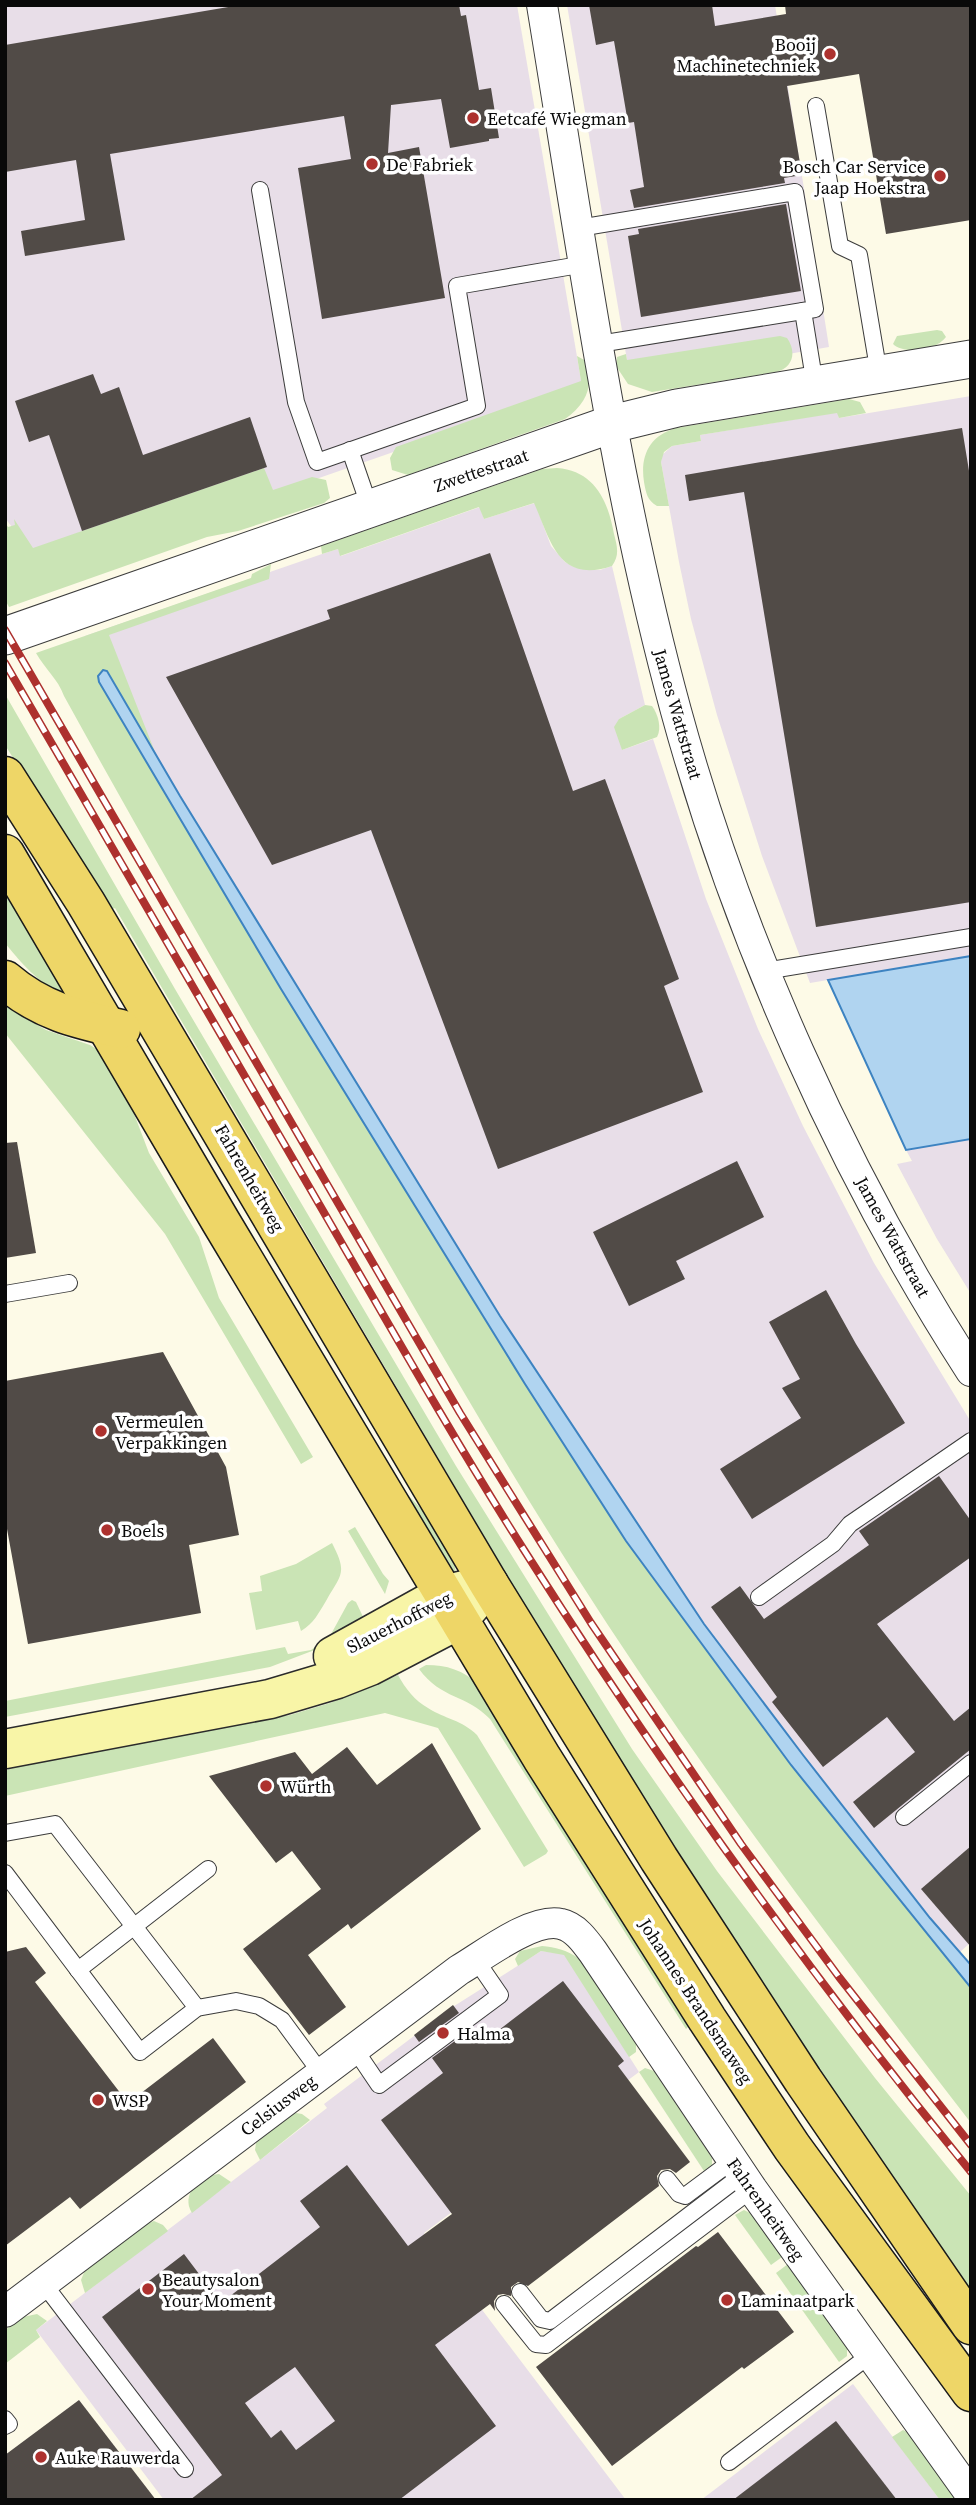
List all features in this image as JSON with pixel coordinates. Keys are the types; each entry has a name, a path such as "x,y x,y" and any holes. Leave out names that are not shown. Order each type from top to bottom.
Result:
{"main road":[{"name":"Fahrenheitweg","path":"5,776 94,915 489,1584"},
{"path":"5,853 450,1608"},
{"path":"5,980 20,993 57,1013 137,1036 178,1101 217,1123"},
{"path":"489,1584 659,1858 803,2080 971,2325"},
{"name":"Slauerhoffweg","path":"5,1749 270,1699 304,1690 369,1666 450,1608 489,1584"},
{"name":"Slauerhoffweg","path":"5,1725 256,1680 310,1665 450,1608"},
{"name":"Johannes Brandsmaweg","path":"450,1608 624,1890 792,2147 971,2392"}],"street":[{"name":"James Wattstraat","path":"542,5 612,424 642,573 677,713 717,845 765,971 807,1068 861,1179 971,1371"},
{"name":"Zwettestraat","path":"5,636 612,424 677,408 971,359"},
{"name":"Celsiusweg","path":"5,2312 476,1959 529,1930 547,1923 563,1924"},
{"name":"Fahrenheitweg","path":"563,1924 580,1935 593,1952 742,2175 971,2495"}],"lane":[{"path":"816,106 840,246 859,255 879,374"},
{"path":"260,190 296,402 317,462 477,406 457,286 585,264"},
{"path":"579,228 795,192 815,309 599,345"},
{"path":"803,312 815,385"},
{"path":"350,450 370,508"},
{"path":"765,971 971,937"},
{"path":"5,1294 69,1283"},
{"path":"759,1597 833,1544 850,1524 971,1441"},
{"path":"904,1817 971,1763"},
{"path":"5,1833 55,1824 197,2008"},
{"path":"78,1969 208,1869"},
{"path":"5,1873 140,2052 197,2008 236,2001 259,2006 282,2020 321,2073"},
{"path":"354,2048 379,2085 500,1995 476,1959"},
{"path":"667,2179 679,2194 685,2196 742,2175"},
{"path":"520,2292 541,2319 550,2321 742,2175"},
{"path":"505,2304 536,2344 546,2345 742,2175"},
{"path":"43,2283 185,2469"},
{"path":"729,2462 870,2355"},
{"path":"5,2419 9,2424 5,2426"}],"shaded area":[{"path":"5,5 517,5 582,386 47,573 5,518"},
{"path":"567,5 775,5 829,347 654,377 627,360"},
{"path":"971,396 971,956 810,983 762,856 717,715 691,619 661,462 662,455 672,446 701,441 700,435 838,412 839,418"},
{"path":"535,503 551,546 565,562 574,567 600,570 612,566 645,705 619,719 622,750 653,739 706,899 758,1029 803,1126 874,1263 971,1422 971,1942 960,1952 930,1918 704,1624 500,1316 180,796 85,636 322,554 338,549 341,556 480,507 484,519"},
{"path":"971,1139 971,1294 937,1239 897,1164 912,1161 906,1150"},
{"path":"541,1951 564,1954 639,2072 424,2233 626,2500 164,2500 36,2330 260,2160 327,2108 324,2104 451,2008"},
{"path":"853,2384 940,2500 701,2500"}],"green space":[{"path":"942,331 946,337 928,348 912,350 893,344 897,336"},
{"path":"780,336 787,338 790,343 792,359 786,367 776,372 652,392 628,384 616,366 617,357 626,354 627,360"},
{"path":"577,356 586,361 589,386 579,407 565,419 408,475 392,470 390,458 396,447 581,381"},
{"path":"849,399 860,402 866,413 839,418 837,413 700,435 701,441 672,446 664,452 661,462 669,506 657,506 648,496 643,473 645,456 653,442 667,432 676,428"},
{"path":"264,468 273,490 312,477 326,480 330,498 324,503 238,531 207,537 9,607 5,600 5,523 8,527 15,525 14,519 33,548"},
{"path":"542,469 570,470 590,481 603,499 617,546 612,566 594,570 579,569 568,564 552,544 534,503 484,519 479,507 340,556 338,549 322,554 321,546"},
{"path":"271,564 269,579 109,635 157,757 107,671 281,989 525,1384 626,1541 791,1765 971,1988 971,2123 816,1920 716,1783 573,1571 430,1335 204,945 58,684 36,653 251,578 252,574"},
{"path":"5,694 456,1466 632,1749 717,1871 875,2078 971,2196 971,2293 782,2014 531,1616 115,908 109,911 5,745"},
{"path":"645,705 652,706 658,717 657,737 622,750 614,727 619,719"},
{"path":"5,893 71,999 35,976 5,943"},
{"path":"5,1006 46,1030 90,1045 103,1053 120,1077 149,1153 199,1237 219,1298 313,1457 301,1464 165,1234 5,1033"},
{"path":"398,1485 428,1516 445,1541 455,1567 456,1581"},
{"path":"355,1527 389,1581 385,1594 348,1531"},
{"path":"332,1543 340,1561 341,1574 313,1621 301,1631 298,1621 256,1630 249,1593 262,1591 260,1576 296,1564"},
{"path":"352,1600 356,1602 366,1623 333,1643 270,1667 5,1717 5,1701 285,1647 288,1654 311,1650 330,1636"},
{"path":"426,1665 454,1669 479,1685 689,2026 686,2029 490,1719 472,1705 436,1686 419,1669"},
{"path":"398,1675 411,1694 423,1705 477,1735 548,1851 546,1854 524,1867 438,1728 385,1713 5,1796 5,1772 11,1767 290,1715 330,1703"},
{"path":"542,1946 565,1951 585,1965 636,2044 636,2052 629,2057 564,1955 541,1951 518,1966 515,1959 520,1951"},
{"path":"645,2068 654,2071 712,2158 712,2165 704,2171 639,2072"},
{"path":"296,2113 310,2120 260,2160 255,2150 256,2143 289,2115"},
{"path":"219,2174 231,2182 192,2213 188,2199 194,2187 205,2178"},
{"path":"744,2210 752,2214 782,2257 771,2265 735,2215"},
{"path":"154,2221 168,2231 85,2293 81,2280 85,2270 144,2225"},
{"path":"788,2264 847,2347 847,2356 839,2362 776,2273"},
{"path":"37,2314 47,2321 36,2330 40,2337 5,2364 5,2330 23,2317"},
{"path":"903,2430 909,2433 957,2500 940,2500 892,2437"}],"water":[{"path":"103,670 107,671 180,796 500,1316 704,1624 930,1918 971,1965 971,1988 791,1765 626,1541 525,1384 281,989 99,682 98,676"},
{"path":"971,956 971,1139 906,1150 828,980"}],"building":[{"name":"De Fabriek","path":"240,5 459,5 461,16 466,15 479,90 491,88 499,138 450,148 441,99 391,105 388,153 419,147 445,298 322,319 298,168 351,159 344,116 110,154 125,240 25,256 21,231 85,220 76,160 5,172 5,45"},
{"path":"589,5 712,5 715,26 786,14 785,5 971,5 971,220 886,234 859,74 787,86 802,175 784,178 785,183 634,208 630,190 644,187 634,122 628,123 614,41 596,45"},
{"path":"786,204 801,291 641,317 628,236 639,234 638,229"},
{"path":"93,374 101,394 119,387 143,455 250,417 267,467 82,531 49,435 29,442 15,401"},
{"path":"962,428 971,483 971,902 816,927 744,492 689,501 685,475"},
{"path":"490,553 573,791 605,779 679,979 664,986 703,1092 498,1169 371,830 272,865 166,677 330,619 327,610"},
{"path":"17,1142 36,1253 5,1258 5,1143"},
{"path":"737,1161 764,1217 676,1261 685,1279 629,1306 593,1232"},
{"path":"826,1290 905,1423 752,1519 720,1469 801,1418 782,1388 800,1379 769,1322"},
{"path":"163,1352 226,1467 239,1535 189,1545 201,1613 28,1644 5,1518 5,1381"},
{"path":"939,1476 971,1521 971,1557 877,1624 954,1721 971,1707 971,1749 874,1828 853,1802 915,1752 887,1717 823,1767 772,1702 777,1697 711,1607 740,1586 764,1619 869,1545 859,1531"},
{"path":"432,1743 481,1829 351,1929 348,1924 308,1955 346,2007 309,2035 243,1949 321,1889 292,1851 276,1863 209,1776 295,1752 312,1774 347,1747 377,1785"},
{"path":"971,1846 971,1947 921,1889"},
{"path":"26,1947 46,1973 35,1982 128,2103 213,2038 246,2082 80,2209 70,2197 5,2246 5,1952"},
{"path":"563,1981 624,2061 618,2066 690,2162 676,2173 670,2169 661,2170 657,2176 659,2186 528,2286 518,2282 511,2287 511,2296 498,2295 494,2301 495,2311 490,2304 435,2345 496,2426 399,2500 190,2500 222,2475 102,2317 184,2254 221,2303 320,2227 300,2201 347,2165 408,2246 452,2214 381,2120 443,2073 432,2058 471,2029 482,2043","holes":["295,2367 335,2421 296,2450 281,2430 271,2438 245,2403"]},
{"path":"453,2005 459,2013 419,2042 414,2035"},
{"path":"718,2232 794,2332 744,2369 742,2367 612,2466 536,2367"},
{"path":"79,2400 156,2500 5,2500 5,2455"},
{"path":"836,2421 897,2500 733,2500"}],"railway":[{"path":"5,630 460,1413 591,1623 741,1844 839,1977 971,2145"},
{"path":"5,663 414,1368 524,1550 629,1710 738,1868 852,2022 971,2172"}],"place":[{"name":"Booij Machinetechniek","path":"830,54"},
{"name":"Eetcafé Wiegman","path":"473,118"},
{"name":"De Fabriek","path":"372,164"},
{"name":"Bosch Car Service Jaap Hoekstra","path":"940,176"},
{"name":"Vermeulen Verpakkingen","path":"101,1431"},
{"name":"Boels","path":"107,1530"},
{"name":"Würth","path":"266,1786"},
{"name":"Halma","path":"443,2033"},
{"name":"WSP","path":"98,2100"},
{"name":"Beautysalon Your Moment","path":"148,2289"},
{"name":"Laminaatpark","path":"727,2300"},
{"name":"Auke Rauwerda","path":"41,2457"}]}
